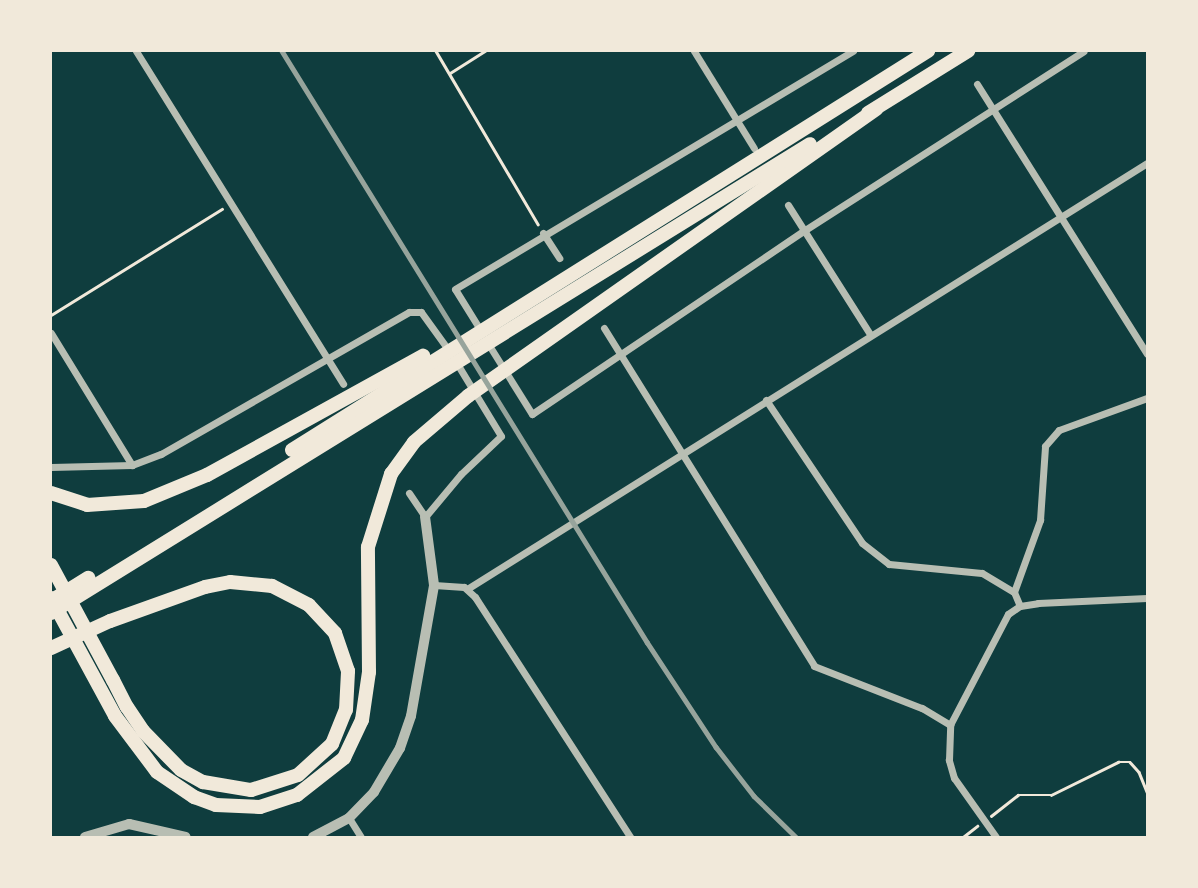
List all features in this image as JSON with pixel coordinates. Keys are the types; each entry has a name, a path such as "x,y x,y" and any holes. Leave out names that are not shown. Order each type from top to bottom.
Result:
{"highway":[{"path":"51,613 91,581 431,356 928,51"},
{"path":"876,109 468,396 414,442 391,474 368,547 369,672 362,720 344,758 297,795 260,807 216,805 194,797 157,772 115,716 51,600 91,581 441,373 700,209 876,109 968,51"},
{"path":"51,493 87,505 144,500 206,475 431,356"},
{"path":"51,565 127,707 161,752 181,770 228,789 275,785 316,762 341,726 349,690 344,652 323,617 291,593 272,586 230,582 177,596 110,621 51,648"}],"street":[{"path":"136,51 343,384"},
{"path":"694,51 754,148"},
{"path":"853,51 738,123 543,233 455,289 532,414 805,230 1084,51"},
{"path":"977,84 1147,354"},
{"path":"434,585 467,589 870,334 1147,163"},
{"path":"788,205 870,334"},
{"path":"543,233 559,258"},
{"path":"51,467 132,465 161,454 409,312 421,312 433,324 501,436 461,474 425,517"},
{"path":"604,328 814,666 922,709 950,725"},
{"path":"51,333 132,465"},
{"path":"1014,592 1040,520 1045,446 1059,430 1147,398"},
{"path":"766,400 862,543 889,564 982,573 1014,592 1020,606"},
{"path":"313,837 349,818 383,780 408,726 434,585 430,531 425,517 409,493"},
{"path":"467,589 630,837"},
{"path":"996,837 954,778 949,760 950,725 1008,614 1020,606 1147,598"},
{"path":"349,818 361,837"},
{"path":"85,837 129,824 186,837"}],"path":[{"path":"436,51 543,233"},
{"path":"450,72 485,51"},
{"path":"51,315 231,204"},
{"path":"963,837 1018,795 1051,795 1118,762 1130,762 1139,772 1147,792"}],"railway":[{"path":"282,51 647,642 716,747 754,796 796,837"}]}
